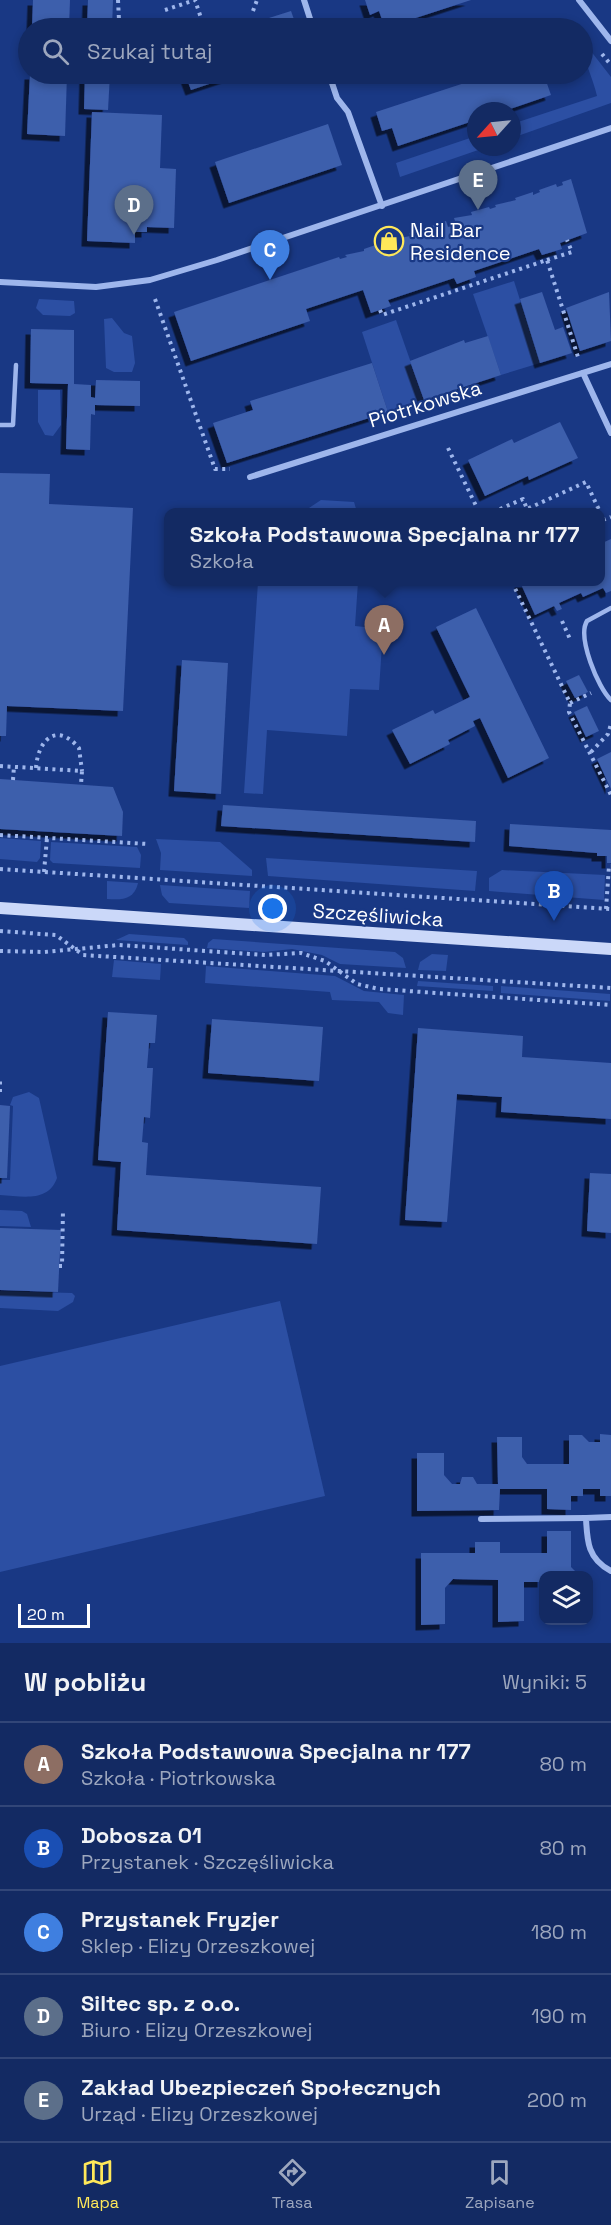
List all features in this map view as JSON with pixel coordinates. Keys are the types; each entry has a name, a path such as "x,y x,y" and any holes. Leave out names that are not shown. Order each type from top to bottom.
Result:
{"street":[{"path":"304,0 310,18"},
{"path":"579,0 611,41"},
{"path":"333,84 338,98 348,112 382,206"},
{"path":"0,282 96,286 150,279 382,206 611,128"},
{"name":"Piotrkowska","path":"250,477 611,364"},
{"path":"583,373 611,433"},
{"name":"Szczęśliwicka","path":"0,908 611,949"},
{"path":"481,1519 611,1517"},
{"path":"586,1518 586,1543 591,1554 611,1571"}],"lane":[{"path":"0,425 13,425 16,365"},
{"path":"611,608 587,621 583,638 585,649 611,700"}],"path":[{"path":"118,0 119,18"},
{"path":"165,10 195,0 201,18"},
{"path":"253,10 257,0"},
{"path":"380,310 382,315 572,252 567,240"},
{"path":"547,260 578,357"},
{"path":"155,299 215,469 230,469"},
{"path":"448,448 477,508"},
{"path":"529,508 586,482 598,508"},
{"path":"504,508 523,499 527,508"},
{"path":"514,586 570,703 569,712 611,795"},
{"path":"591,752 608,734 611,724"},
{"path":"36,768 40,745 48,738 65,737 79,748 81,784"},
{"path":"0,766 82,771"},
{"path":"13,780 14,766"},
{"path":"0,835 148,844"},
{"path":"44,872 47,838"},
{"path":"0,868 608,909 609,866 611,866"},
{"path":"0,931 56,935 83,955 611,988"},
{"path":"0,951 44,952 119,945 265,955 301,953 316,956 357,984 379,989 611,1005"},
{"path":"0,1081 0,1092"},
{"path":"59,1266 62,1266 63,1209"}],"shaded area":[{"path":"593,54 611,77 611,103 521,135 521,121 597,96 593,83"},
{"path":"467,139 467,154 400,177 396,163"},
{"path":"514,281 540,363 501,375 473,294"},
{"path":"39,299 74,301 75,313 70,316 43,315 36,308"},
{"path":"112,318 124,333 132,336 135,363 132,372 114,372 106,368 104,319"},
{"path":"396,320 424,400 388,412 362,332"},
{"path":"38,390 60,390 61,425 53,436 45,435 38,422"},
{"path":"321,500 354,502 356,508 309,508"},
{"path":"258,586 358,586 355,626 383,629 379,690 350,689 347,736 267,730 263,794 244,793"},
{"path":"0,838 41,841 40,858 37,862 0,859"},
{"path":"156,839 220,842 252,870 252,876 160,870 161,853"},
{"path":"51,842 137,847 141,855 140,868 53,863 50,860"},
{"path":"266,858 477,871 475,891 268,876"},
{"path":"502,870 605,875 604,900 489,891 489,878"},
{"path":"107,881 138,883 134,893 127,898 107,899"},
{"path":"160,885 250,891 249,908 169,903 162,895"},
{"path":"129,934 184,938 188,945 116,940"},
{"path":"213,939 395,952 403,958 406,968 340,964 322,955 292,949 264,952 207,948 208,943"},
{"path":"432,954 448,955 446,971 418,970 420,962"},
{"path":"114,960 161,964 160,980 112,977"},
{"path":"206,966 335,976 364,991 404,995 403,1015 388,1013 379,1002 332,1000 330,992 205,983"},
{"path":"418,981 493,986 493,991 417,986"},
{"path":"501,986 610,994 610,1001 501,993"},
{"path":"29,1092 39,1098 57,1178 53,1186 41,1195 25,1197 0,1195 0,1180 10,1180 13,1106 10,1105 13,1097"},
{"path":"0,1210 22,1211 27,1214 31,1227 0,1226"},
{"path":"0,1291 72,1293 75,1296 73,1302 58,1311 0,1308"},
{"path":"280,1301 325,1496 0,1572 0,1366"}],"building":[{"path":"33,0 70,0 69,18 32,18"},
{"path":"88,0 113,0 112,18 87,18"},
{"path":"365,0 471,0 416,18 381,18 379,11 370,15"},
{"path":"291,11 293,18 269,18"},
{"path":"30,84 67,84 65,136 27,134"},
{"path":"85,84 109,84 108,110 84,109"},
{"path":"189,84 209,84 191,90"},
{"path":"461,84 547,84 551,95 521,105 521,102 467,102 467,123 398,146 392,128 382,131 376,112"},
{"path":"92,112 162,115 160,168 176,169 174,228 147,227 147,232 135,232 135,243 87,241"},
{"path":"328,124 342,165 229,203 215,162"},
{"path":"571,179 587,233 560,243 562,249 542,255 539,249 474,271 476,277 457,284 454,278 388,300 391,306 371,313 363,290 306,309 310,321 191,361 174,312 339,257 340,259 347,257 345,255 364,251 364,249 384,242 385,245 391,242 390,240 410,236 409,233 423,229 424,231 446,221 448,227 456,224 454,218 472,215 471,212 489,207 490,209 496,207 495,205 516,200 515,198 533,192 533,195 540,192 539,190 556,184 557,187 563,185 562,182"},
{"path":"542,292 555,330 563,327 572,353 540,363 520,299"},
{"path":"609,292 611,341 580,351 566,308"},
{"path":"31,329 74,330 74,384 91,385 91,397 95,398 96,380 140,381 140,406 95,405 95,415 91,414 90,450 66,449 68,384 30,383"},
{"path":"488,336 501,375 424,400 410,361 464,340 465,343"},
{"path":"372,363 388,412 227,463 213,423 253,410 250,401"},
{"path":"560,422 578,458 529,480 528,476 485,496 468,460 512,439 514,443"},
{"path":"0,473 50,474 49,504 133,508 123,711 7,706 6,736 0,736"},
{"path":"611,539 611,591 606,593 603,588 583,597 581,593 559,603 562,609 557,611 554,606 535,615 522,586 605,586 605,542"},
{"path":"476,608 549,758 508,778 480,718 473,721 475,726 448,740 450,744 410,764 392,730 433,710 435,714 470,697 436,627"},
{"path":"182,660 228,663 221,794 174,791"},
{"path":"579,675 588,692 575,698 566,681"},
{"path":"587,706 599,731 586,737 574,712"},
{"path":"611,752 611,789 597,759"},
{"path":"0,779 113,787 123,812 122,836 0,829"},
{"path":"223,805 476,821 475,842 221,826"},
{"path":"510,824 611,830 611,863 607,863 607,856 597,856 597,853 509,846"},
{"path":"108,1012 157,1015 155,1043 149,1043 147,1068 153,1068 150,1118 144,1117 142,1142 148,1143 146,1175 321,1187 317,1244 117,1230 121,1162 98,1160"},
{"path":"212,1019 323,1027 319,1081 208,1073"},
{"path":"418,1028 523,1036 522,1057 611,1063 611,1119 501,1112 502,1097 457,1094 447,1222 405,1220"},
{"path":"0,1105 10,1106 7,1178 0,1178"},
{"path":"590,1173 611,1174 611,1233 587,1231"},
{"path":"0,1228 61,1230 58,1292 0,1290"},
{"path":"600,1434 611,1435 611,1496 600,1496 600,1489 583,1489 583,1496 571,1496 571,1510 547,1509 547,1489 500,1489 499,1510 417,1511 417,1453 444,1453 444,1475 452,1484 460,1484 462,1477 473,1477 477,1484 498,1484 497,1437 522,1437 522,1457 527,1464 569,1464 569,1435 582,1435 589,1442 600,1442"},
{"path":"547,1531 571,1531 571,1567 575,1571 539,1571 539,1582 524,1582 524,1621 498,1622 498,1580 453,1579 445,1588 445,1624 421,1625 421,1553 475,1553 475,1542 500,1542 500,1553 547,1553"}],"place":[{"name":"Zakład Ubezpieczeń Społecznych","path":"478,210"},
{"name":"Siltec sp. z o.o.","path":"134,235"},
{"name":"Nail Bar Residence","path":"389,241"},
{"name":"Przystanek Fryzjer","path":"270,280"},
{"name":"Szkoła Podstawowa Specjalna nr 177","path":"384,655"},
{"name":"Dobosza 01","path":"554,921"}]}
